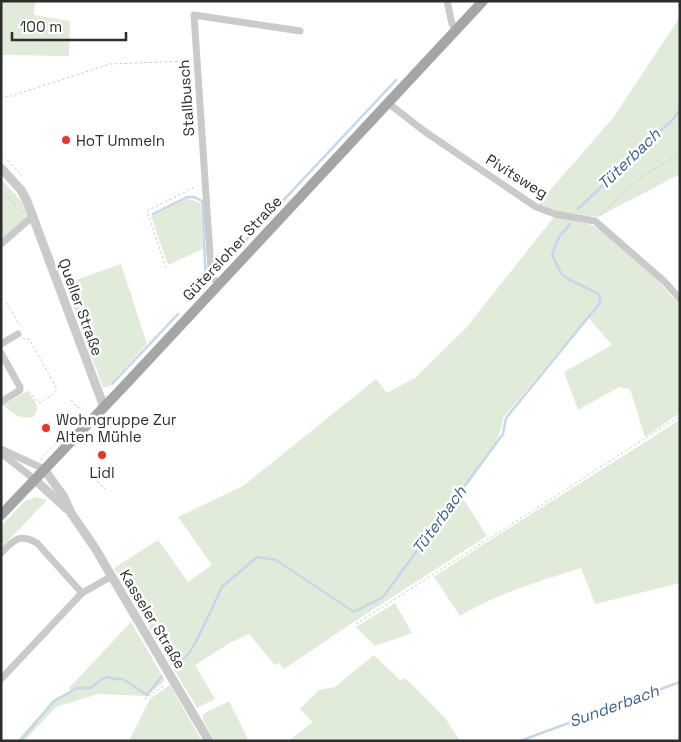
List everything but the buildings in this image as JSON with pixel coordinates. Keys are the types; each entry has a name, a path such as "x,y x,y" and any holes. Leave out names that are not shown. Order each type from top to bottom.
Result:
{"main road":[{"name":"Gütersloher Straße","path":"1,515 483,1"}],"street":[{"path":"447,1 452,24 457,30"},
{"name":"Stallbusch","path":"219,284 214,279 211,270 194,15 300,31"},
{"name":"Pivitsweg","path":"388,103 424,131 536,207 555,214 595,221"},
{"name":"Queller Straße","path":"1,168 21,190 27,201 28,215 104,407"},
{"path":"1,244 28,215"},
{"path":"595,221 665,282 680,299"},
{"path":"1,344 18,334"},
{"path":"1,353 20,384 20,390 1,402"},
{"path":"1,449 44,469"},
{"path":"1,454 34,479"},
{"name":"Kasseler Straße","path":"44,469 64,496 71,512 112,576 210,741"},
{"name":"Kasseler Straße","path":"34,479 71,512"},
{"path":"1,553 12,541 28,538 37,543 82,593"},
{"path":"1,680 82,593 112,576"}],"path":[{"path":"5,96 16,95 110,64 197,60"},
{"path":"1,153 22,176"},
{"path":"595,221 639,179 680,153"},
{"path":"166,268 147,211 199,185 205,185"},
{"path":"1,189 28,215"},
{"path":"1,234 5,231"},
{"path":"7,303 21,326 15,329 26,340 29,339 57,389 39,403 28,389 20,390"},
{"path":"71,400 78,408 82,405"},
{"path":"356,624 680,416"},
{"path":"97,481 105,489"},
{"path":"145,699 174,679"}],"green space":[{"path":"1,1 35,1 34,15 70,21 69,56 1,55"},
{"path":"680,17 680,174 598,217 556,211 538,204 613,118"},
{"path":"1,179 24,204 29,217 1,240"},
{"path":"187,198 200,203 203,249 168,265 151,216"},
{"path":"554,217 584,223 601,230 653,275 680,305 680,413 645,437 630,389 619,387 578,410 564,372 612,345 588,317 503,418 498,438 480,468 460,494 487,536 284,669 279,663 275,665 249,634 230,643 195,665 215,699 197,708 114,568 158,540 188,582 212,565 178,517 243,486 376,379 387,393 415,378 466,328"},
{"path":"121,264 147,344 108,387 103,387 65,284"},
{"path":"27,391 37,407 33,417 24,418 9,411 3,405"},
{"path":"680,419 680,583 595,604 581,568 504,594 460,616 434,577"},
{"path":"36,497 47,500 1,548 1,526 25,501"},
{"path":"395,603 412,633 375,646 356,627"},
{"path":"131,622 164,679 163,682 147,696 98,694 56,707 24,741 17,741 53,700 71,691 69,688"},
{"path":"374,655 401,681 405,678 445,718 460,741 288,741 313,722 300,709 319,690 335,687"},
{"path":"170,685 202,741 129,741 150,699"},
{"path":"229,701 249,741 215,741 203,720 203,714"}],"waterway":[{"path":"218,270 396,80"},
{"name":"Tüterbach","path":"578,209 673,119 680,110"},
{"path":"153,214 187,197 194,197 202,201 206,283 193,298"},
{"name":"Tüterbach","path":"176,667 189,653 197,640 222,587 257,557 276,560 354,612 383,597 503,434 506,418 600,303 600,297 597,293 568,279 561,273 552,255 559,237 570,224"},
{"path":"112,384 178,314"},
{"name":"Tüterbach","path":"20,741 54,701 77,688 90,688 108,677 123,679 147,695 162,676"},
{"name":"Sunderbach","path":"520,741 680,682"}],"place":[{"name":"HoT Ummeln","path":"66,140"},
{"name":"Wohngruppe Zur Alten Mühle","path":"46,428"},
{"name":"Lidl","path":"102,455"}]}
